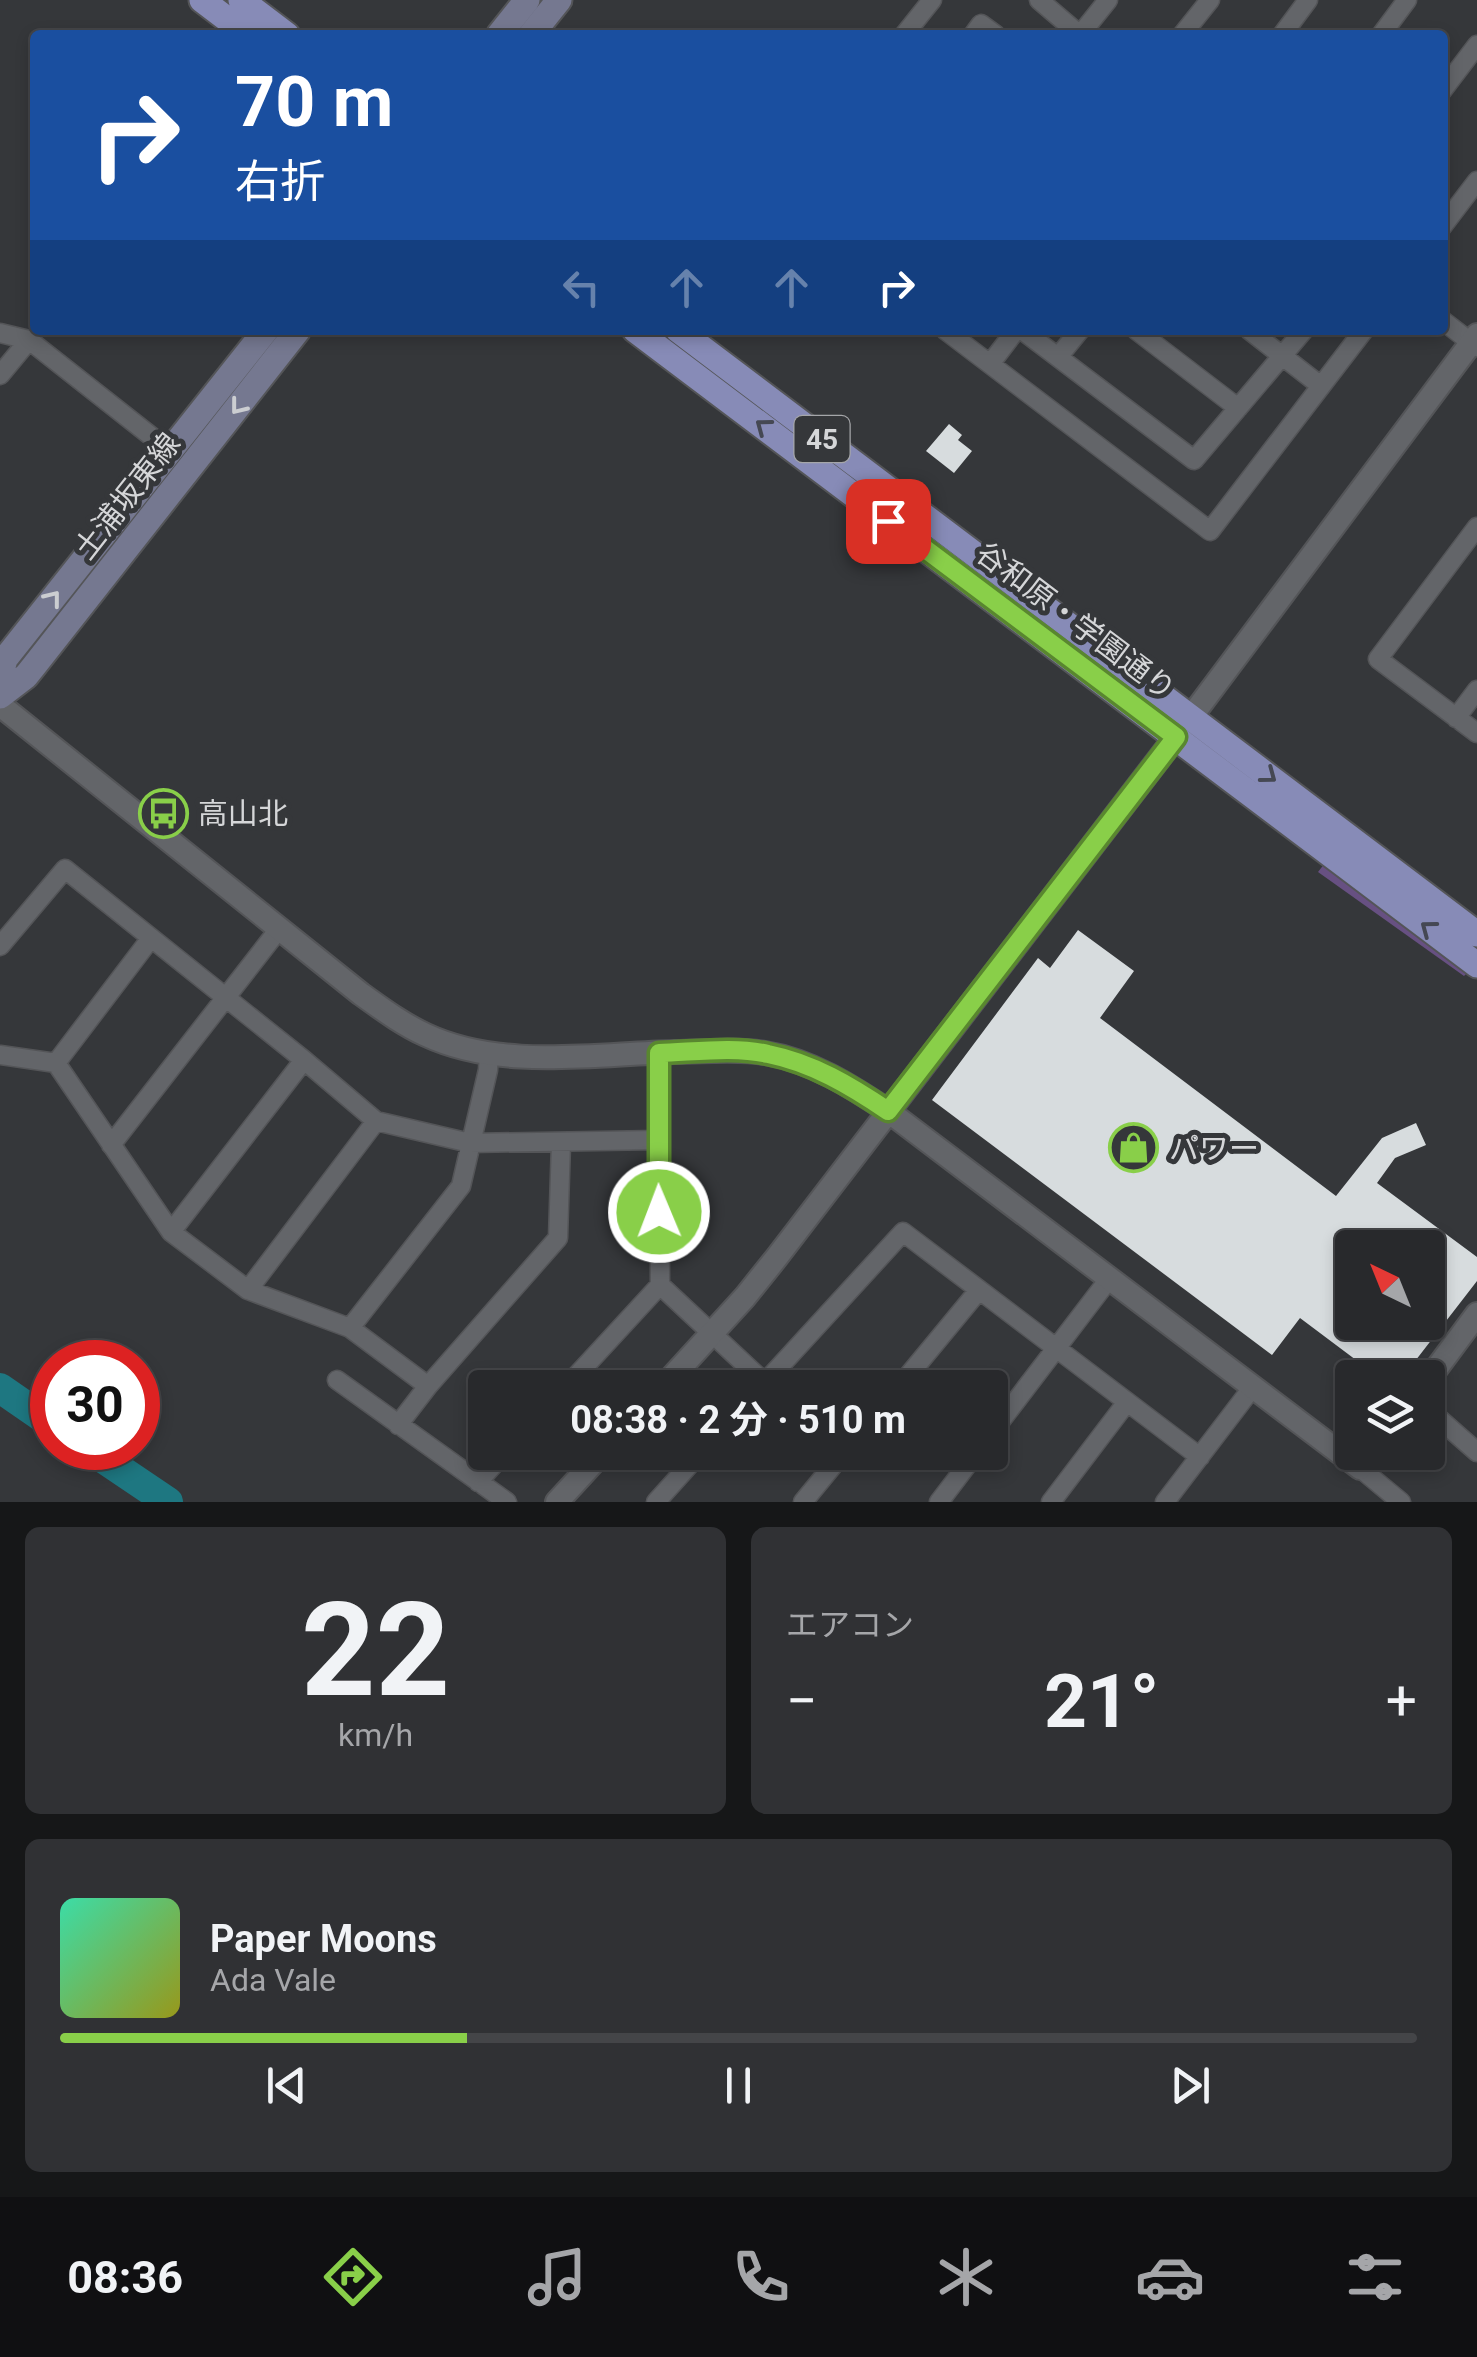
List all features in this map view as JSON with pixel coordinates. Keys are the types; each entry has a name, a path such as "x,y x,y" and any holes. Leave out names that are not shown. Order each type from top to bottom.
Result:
{"main road":[{"path":"202,0 241,30"},
{"path":"241,0 280,30"},
{"path":"504,30 527,0"},
{"path":"535,30 559,0"},
{"name":"土浦坂東線","path":"0,678 5,659 262,335"},
{"name":"土浦坂東線","path":"0,696 34,666 294,335"},
{"name":"谷和原・学園通り","path":"642,335 1477,934"},
{"name":"谷和原・学園通り","path":"684,335 1184,727 1477,965"}],"street":[{"path":"908,30 932,0"},
{"path":"1038,0 1074,30"},
{"path":"1084,30 1108,0"},
{"path":"1186,30 1210,0"},
{"path":"1286,30 1308,0"},
{"path":"1385,30 1407,0"},
{"path":"1448,83 1477,46"},
{"path":"1448,218 1477,181"},
{"path":"678,1370 777,1257 1475,341 1448,324"},
{"path":"0,333 29,340 170,450"},
{"path":"952,335 1210,531 1360,335"},
{"path":"990,364 1015,335"},
{"path":"1026,335 1194,460 1300,335"},
{"path":"1058,357 1076,335"},
{"path":"1143,335 1238,408"},
{"path":"1255,335 1321,386"},
{"path":"0,375 29,340"},
{"path":"1477,528 1378,659 1477,733"},
{"path":"1456,718 1477,690"},
{"path":"0,706 395,1018 442,1041 489,1053 534,1056 729,1051 766,1053 819,1070 888,1111 1252,1388 1335,1440"},
{"path":"0,946 64,869 376,1121 470,1143 658,1140"},
{"path":"111,1145 280,929"},
{"path":"56,1063 150,938"},
{"path":"350,1328 461,1186 489,1053"},
{"path":"582,1370 660,1285 659,1053"},
{"path":"0,1055 56,1063 171,1232 248,1290 350,1328 428,1386"},
{"path":"171,1232 304,1060"},
{"path":"248,1290 376,1121"},
{"path":"398,1425 558,1238 561,1143"},
{"path":"776,1370 903,1232 1200,1457"},
{"path":"1008,1411 1108,1280"},
{"path":"660,1285 748,1370"},
{"path":"913,1370 979,1290"},
{"path":"1443,1360 1477,1314"},
{"path":"336,1380 506,1502"},
{"path":"1164,1502 1252,1388"},
{"path":"1052,1502 1128,1402"},
{"path":"1445,1424 1477,1452"},
{"path":"478,1482 489,1470"},
{"path":"557,1502 586,1470"},
{"path":"656,1502 685,1470"},
{"path":"802,1502 829,1470"},
{"path":"939,1502 963,1470"},
{"path":"1374,1470 1401,1502"}],"shaded area":[{"path":"1325,863 1468,972 1464,976 1318,872"}],"building":[{"path":"949,424 962,435 958,440 972,451 954,473 926,451"},
{"name":"パワー","path":"1078,930 1134,971 1100,1018 1336,1196 1382,1138 1416,1123 1426,1145 1395,1158 1377,1183 1441,1230 1335,1230 1335,1340 1431,1340 1416,1360 1356,1360 1300,1318 1272,1355 932,1100 1038,958 1050,968"},
{"name":"パワー","path":"1445,1233 1477,1257 1477,1281 1445,1322"}],"waterway":[{"path":"0,1388 30,1409"},
{"path":"121,1470 168,1502"}],"place":[{"name":"高山北","path":"163,813"},
{"name":"パワー","path":"1134,1148"}],"route":[{"path":"659,1212 659,1053 729,1051 766,1053 794,1060 846,1084 888,1111 1176,737 888,521"}]}
